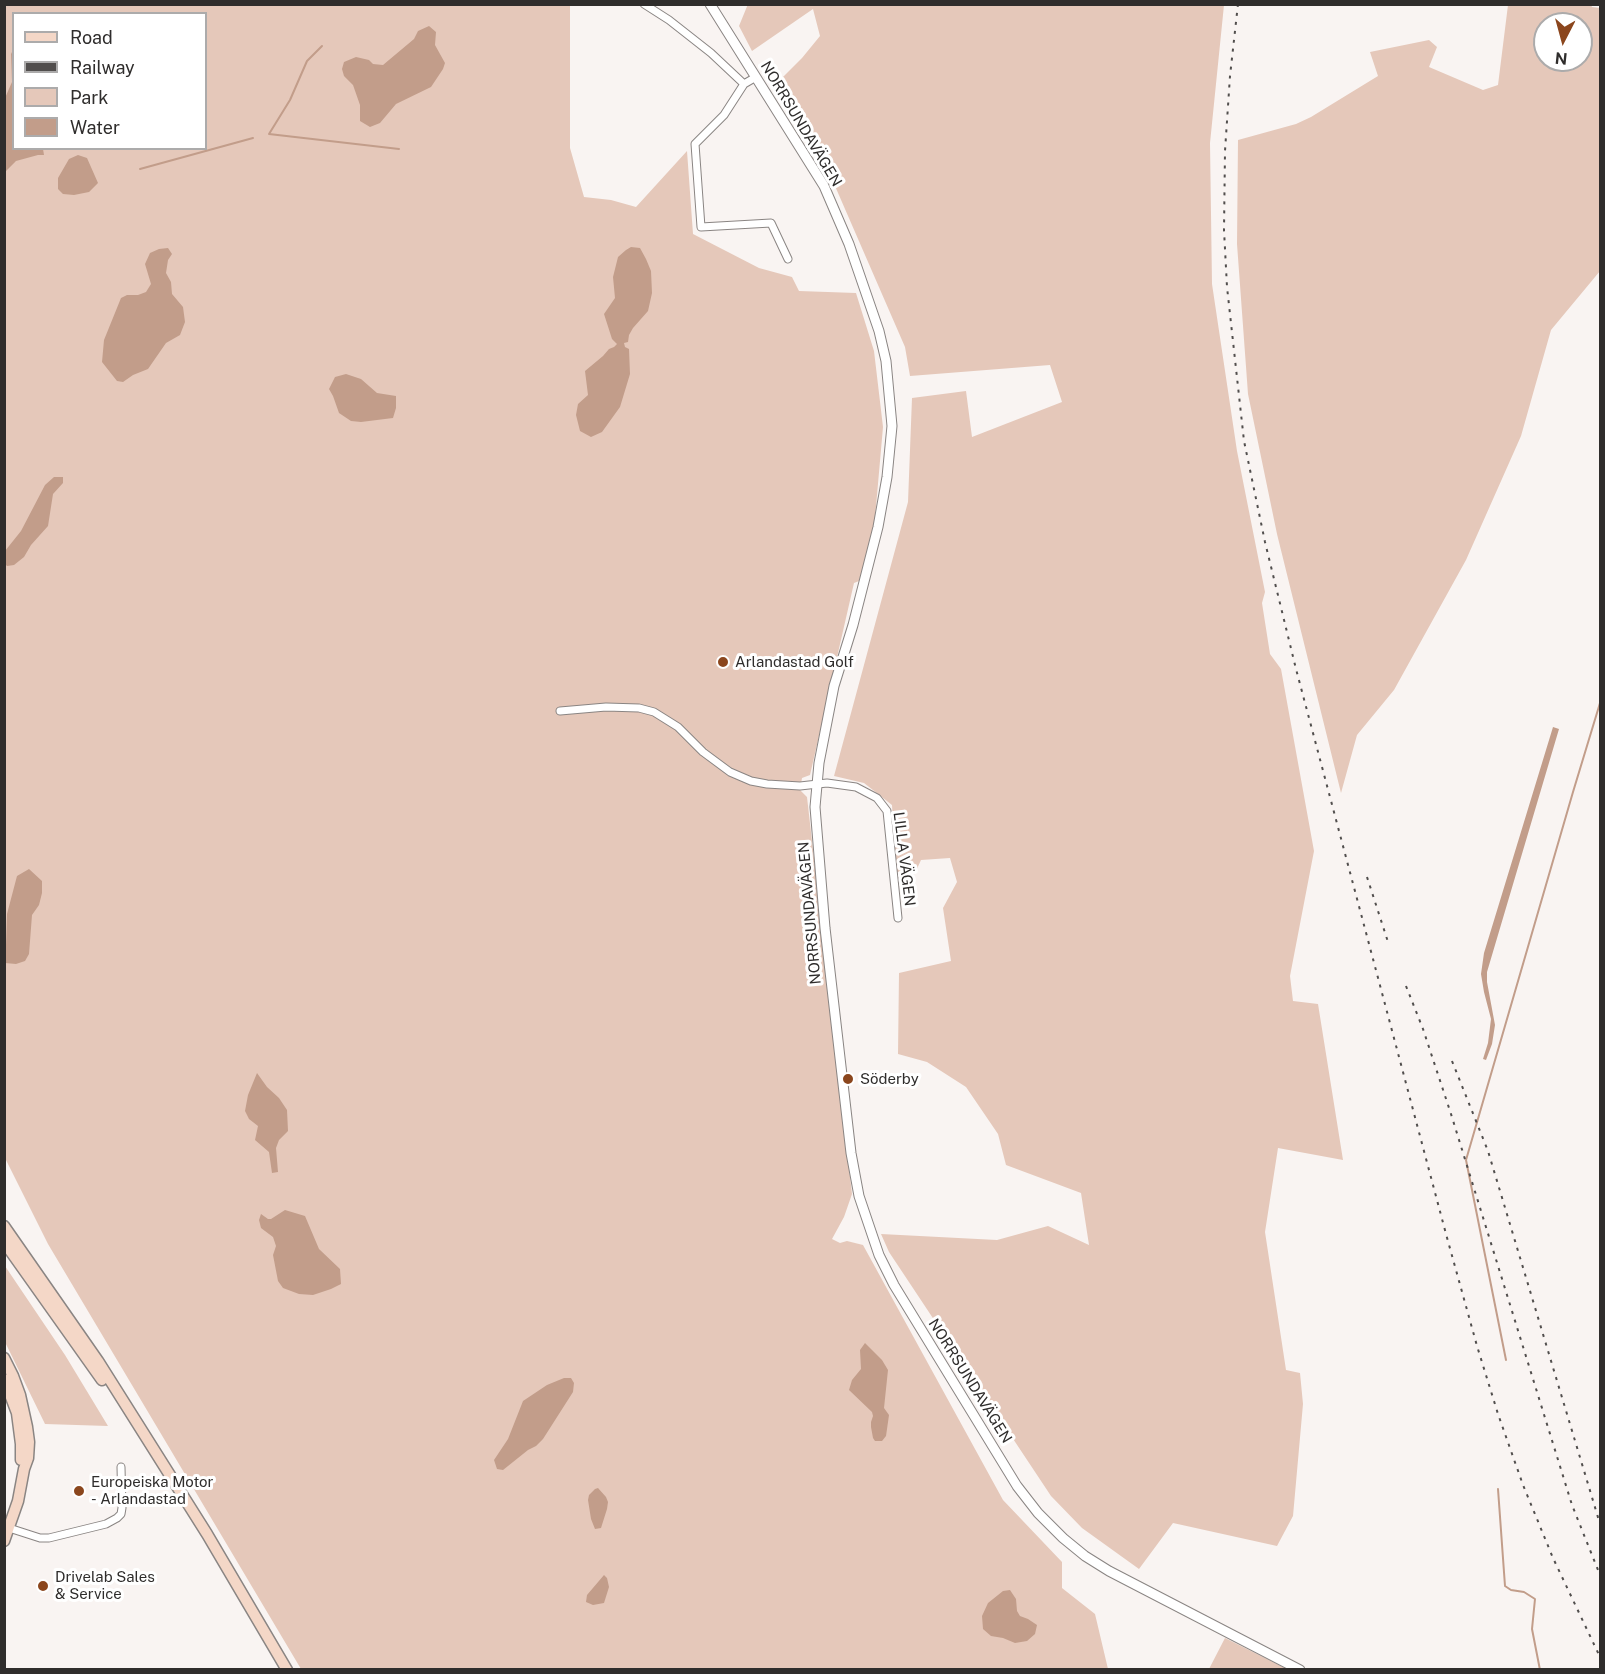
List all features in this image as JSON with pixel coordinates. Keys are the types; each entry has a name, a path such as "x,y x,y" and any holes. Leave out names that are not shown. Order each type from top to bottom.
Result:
{"main road":[{"path":"4,1226 98,1361 207,1534 287,1670"},
{"path":"4,1242 148,1443"},
{"path":"4,1358 14,1376 20,1395 29,1442 28,1458 18,1501 4,1541"},
{"path":"4,1379 17,1413 24,1469"}],"street":[{"path":"644,4 669,20 711,53 744,84"},
{"name":"NORRSUNDAVÄGEN","path":"710,4 824,186 849,244 879,331 886,361 892,426 886,477 878,527 853,625 834,686 816,785 815,807 825,928 851,1153 859,1196 879,1255 894,1285 1017,1486 1038,1514 1085,1556 1109,1571 1300,1670"},
{"path":"756,77 744,84 724,115 695,144 700,227 771,223 788,259"},
{"name":"LILLA VÄGEN","path":"560,711 606,707 639,708 654,712 678,727 703,752 729,772 767,784 800,786 827,783 856,787 878,798 887,811 898,918"},
{"path":"9,1528 40,1538 49,1538 106,1524 121,1514 121,1467"}],"green space":[{"path":"748,4 1224,5 1210,143 1212,284 1237,451 1265,592 1262,603 1270,654 1281,669 1314,851 1290,976 1293,1001 1318,1004 1343,1160 1278,1148 1265,1232 1286,1370 1300,1373 1303,1404 1293,1516 1277,1546 1173,1523 1139,1569 1082,1528 1051,1496 889,1252 881,1234 997,1240 1048,1226 1089,1245 1081,1193 1006,1165 998,1134 966,1087 927,1062 898,1054 899,973 951,961 943,908 957,882 950,858 921,860 916,871 896,872 892,805 864,783 834,776 908,502 912,398 966,391 972,437 1062,402 1050,365 910,376 905,347 835,186 774,86 820,36 813,9 752,51 739,26"},
{"name":"Arlandastad Golf","path":"5,5 570,5 570,148 584,197 611,200 636,207 687,151 693,234 759,268 792,277 799,291 856,293 874,351 883,427 874,529 859,581 854,583 810,775 802,778 800,790 807,797 852,1194 844,1217 832,1239 840,1243 847,1241 863,1245 1003,1500 1062,1562 1062,1588 1095,1614 1108,1669 301,1669 48,1244 5,1158"},
{"path":"1508,5 1591,5 1600,8 1600,271 1551,330 1521,436 1466,560 1394,690 1357,735 1341,793 1277,534 1248,394 1237,244 1238,140 1296,124 1378,76 1370,52 1429,40 1437,47 1429,67 1483,90 1498,85"},
{"path":"5,1266 65,1355 108,1426 45,1424 5,1342"},
{"path":"1225,1638 1287,1669 1209,1669"}],"water":[{"path":"429,26 436,32 435,45 445,63 431,87 396,104 380,123 370,127 360,121 360,105 353,85 344,76 342,69 344,62 356,57 369,60 373,64 383,65 414,39 418,31"},
{"path":"12,82 12,150 43,150 44,155 16,161 5,172 5,98"},
{"path":"78,155 87,158 98,183 89,192 74,195 63,194 58,189 58,178 69,159"},
{"path":"631,247 640,248 646,259 651,271 652,293 648,311 633,328 628,342 624,343 629,349 630,374 620,407 602,432 591,437 580,431 576,415 578,404 588,395 585,371 617,344 612,339 604,314 615,298 613,277 618,257"},
{"path":"168,248 172,254 168,260 166,273 171,282 172,294 183,307 185,322 180,335 166,343 148,369 123,382 117,381 102,362 104,340 121,298 146,292 151,284 145,264 150,253"},
{"path":"346,374 361,379 377,393 396,396 393,418 361,422 351,421 339,413 329,389 335,377"},
{"path":"54,477 63,477 63,483 53,494 48,526 31,545 24,557 14,565 7,566 5,551 21,531 45,485"},
{"path":"1553,727 1559,729 1487,972 1495,1025 1492,1044 1486,1060 1483,1059 1491,1019 1481,974 1484,953"},
{"path":"29,869 42,881 42,893 39,905 32,915 29,954 25,961 16,964 5,963 7,914 17,876"},
{"path":"257,1073 287,1110 288,1131 279,1140 276,1148 278,1172 272,1173 269,1152 255,1140 258,1126 249,1119 245,1111 248,1095"},
{"path":"285,1210 305,1216 319,1249 340,1269 341,1284 313,1295 299,1294 283,1288 278,1281 273,1255 276,1246 273,1237 261,1228 259,1220 261,1214 271,1219"},
{"path":"865,1343 882,1360 888,1370 884,1408 889,1415 886,1436 882,1441 875,1441 873,1438 872,1412 849,1390 852,1380 861,1369 860,1350"},
{"path":"564,1378 571,1378 574,1383 573,1392 543,1439 503,1470 497,1469 494,1460 508,1439 523,1401 547,1385"},
{"path":"598,1488 608,1502 601,1528 595,1529 588,1500 589,1495"},
{"path":"604,1575 609,1587 604,1603 593,1605 586,1602 587,1595"},
{"path":"1010,1590 1016,1599 1020,1616 1037,1625 1035,1634 1027,1641 1015,1643 991,1636 983,1629 982,1616 988,1603 1003,1591"}],"waterway":[{"path":"322,46 307,61 290,100 269,134 399,149"},
{"path":"140,169 253,138"},
{"path":"1506,1360 1466,1160 1600,703"},
{"path":"1498,1489 1505,1586 1511,1590 1524,1592 1535,1599 1532,1629 1540,1670"}],"railway":[{"path":"1238,4 1225,151 1224,230 1227,287 1244,441 1265,542 1296,669 1477,1346 1523,1485 1553,1558 1600,1657"},
{"path":"1367,877 1388,942"},
{"path":"1406,986 1451,1114 1572,1505 1600,1575"},
{"path":"1452,1061 1488,1151 1600,1524"}],"place":[{"name":"Arlandastad Golf","path":"723,662"},
{"name":"Söderby","path":"848,1079"},
{"name":"Europeiska Motor - Arlandastad","path":"79,1491"},
{"name":"Drivelab Sales & Service","path":"43,1586"}]}
